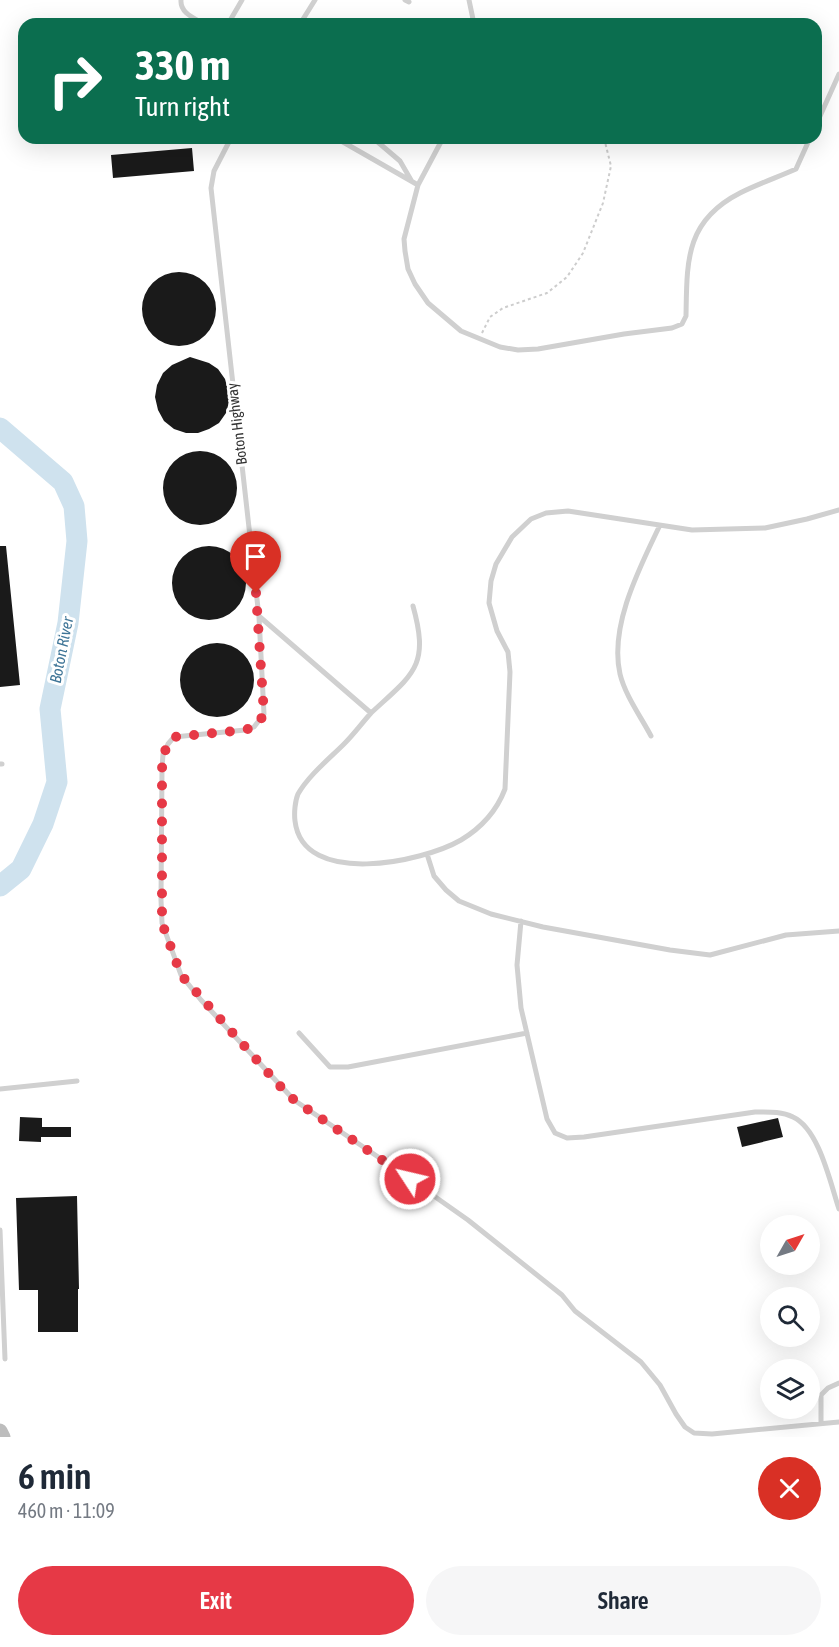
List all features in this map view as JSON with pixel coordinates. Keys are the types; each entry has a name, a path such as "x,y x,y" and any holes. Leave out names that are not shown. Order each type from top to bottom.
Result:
{"street":[{"path":"0,1431 3,1437"}],"lane":[{"path":"181,0 180,5 183,10 195,18"},
{"path":"232,18 242,0"},
{"path":"304,18 315,0"},
{"path":"469,0 473,18"},
{"path":"822,112 839,74"},
{"name":"Boton Highway","path":"228,144 214,171 211,188 259,617 264,714 254,727 245,730 174,737 163,754 162,923 181,975 294,1100 468,1220 562,1295 575,1311 641,1362 660,1385 685,1427 694,1433 712,1434 821,1423"},
{"path":"347,144 418,184"},
{"path":"380,144 400,161 412,181"},
{"path":"440,144 418,184 405,240 408,269 428,303 461,331 500,347 518,350 538,350 624,334 663,330 682,324 686,316 689,259 700,225 709,214 741,192 796,169 807,144"},
{"path":"413,606 419,627 418,664 407,680 371,713 298,795 294,815 296,830 306,844 320,856 341,863 361,865 409,859 427,854 461,840 478,827 499,805 505,789 510,672 508,652 497,631 489,603 491,581 496,564 512,537 531,519 546,513 568,511 692,530 765,528 839,510"},
{"path":"651,736 620,674 618,637 624,612 660,525"},
{"path":"259,617 371,713"},
{"path":"427,854 434,876 446,890 459,901 491,914 670,950 710,955 786,935 839,931"},
{"path":"521,921 517,965 521,1008 547,1119 555,1133 567,1138 584,1137 755,1112 777,1112 793,1117 807,1127 819,1150 839,1209"},
{"path":"299,1033 330,1066 348,1067 527,1033"},
{"path":"0,1089 77,1081"},
{"path":"0,1230 4,1359"},
{"path":"839,1383 828,1388 821,1395 821,1423 839,1422"}],"path":[{"path":"480,337 490,317 502,308 547,293 567,277 583,253 603,203 611,166 606,144"}],"building":[{"path":"192,148 194,171 113,178 111,155"},
{"path":"179,272 200,278 210,288 216,309 210,330 200,340 179,346 158,340 148,330 142,309 148,288 158,278"},
{"path":"190,357 209,363 218,369 225,379 229,394 226,413 219,423 198,433 186,433 174,429 164,421 155,397 157,385 163,373 172,365"},
{"path":"200,451 221,457 231,467 237,488 231,509 221,519 200,525 179,519 169,509 163,488 169,467 179,457"},
{"path":"0,546 6,546 20,685 0,687"},
{"path":"209,546 230,552 240,562 246,583 240,604 230,614 209,620 188,614 178,604 172,583 178,562 188,552"},
{"path":"217,643 238,649 248,659 254,680 248,701 238,711 217,717 196,711 186,701 180,680 186,659 196,649"},
{"path":"20,1117 42,1118 42,1127 71,1127 71,1137 41,1137 41,1142 19,1141"},
{"path":"778,1118 783,1137 742,1147 737,1127"},
{"path":"77,1196 78,1332 38,1332 38,1290 19,1290 16,1198"}],"waterway":[{"name":"Boton River","path":"0,428 63,482 74,506 77,541 68,623 50,709 57,782 43,824 21,869 0,886"}],"route":[{"path":"256,593 264,714 254,727 245,730 174,737 163,754 162,923 181,975 280,1086 294,1100 410,1179"}]}
